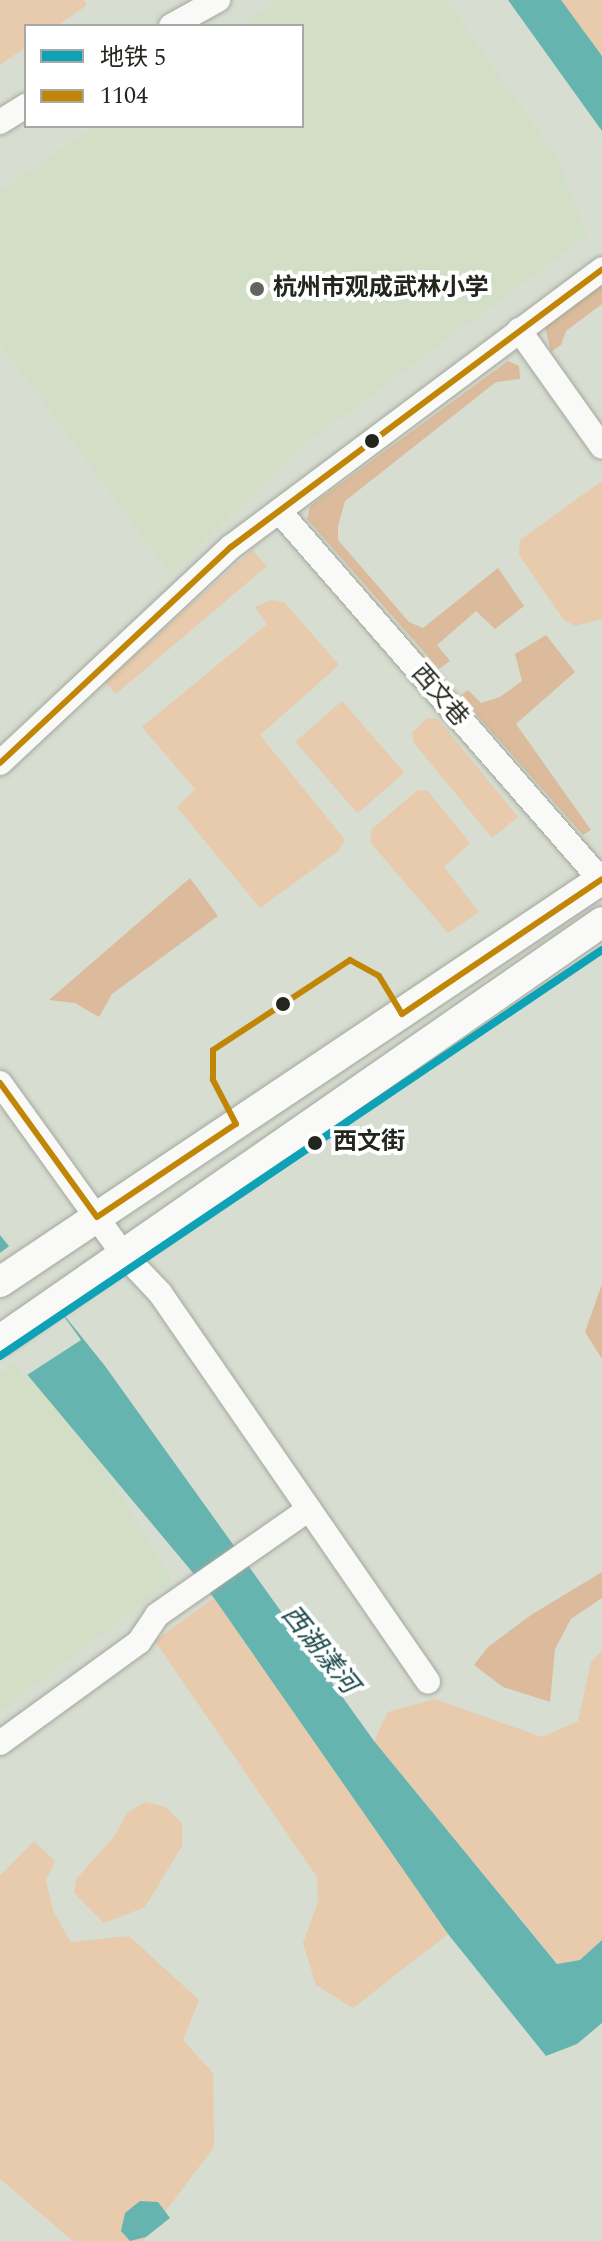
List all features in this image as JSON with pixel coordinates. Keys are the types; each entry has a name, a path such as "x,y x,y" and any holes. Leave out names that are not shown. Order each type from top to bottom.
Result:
{"main road":[{"path":"0,1282 602,880"},
{"path":"0,1340 602,922"}],"street":[{"path":"175,24 218,0"},
{"path":"0,122 24,107"},
{"path":"0,763 231,547 602,269"},
{"path":"519,330 602,447"},
{"name":"西文巷","path":"279,511 602,880"},
{"path":"0,1083 123,1254 160,1293 428,1681"},
{"path":"0,1743 139,1642 157,1615 309,1509"}],"shaded area":[{"path":"0,0 84,0 87,5 60,24 24,24 24,48 0,65"},
{"name":"杭州市观成武林小学","path":"277,0 446,0 557,157 587,236 297,450 170,574 0,343 0,191 92,128 304,128 304,24 243,24"},
{"path":"561,0 602,0 602,56 570,13"},
{"path":"602,285 602,304 566,331 561,345 551,352 545,327"},
{"path":"508,361 519,366 520,379 496,382 345,501 338,526 338,540 409,622 423,628 498,568 524,606 495,629 476,611 437,645 450,661 439,669 307,519 310,506"},
{"path":"602,481 602,619 575,626 564,620 519,555 520,540"},
{"path":"252,550 267,566 116,694 105,682"},
{"path":"271,600 284,602 339,665 260,735 345,840 338,851 260,908 177,807 195,789 142,727 267,624 255,607"},
{"path":"546,635 575,672 516,724 591,830 583,835 460,696 468,690 481,703 500,697 522,681 515,654"},
{"path":"342,701 404,773 358,813 295,742"},
{"path":"427,718 438,719 518,817 492,838 414,743 412,733"},
{"path":"418,790 428,791 470,843 444,867 479,912 448,933 370,842 372,829"},
{"path":"190,878 218,916 112,994 99,1017 75,1003 49,1000"},
{"path":"602,1284 602,1359 585,1332"},
{"path":"31,1352 173,1581 0,1711 0,1373"},
{"path":"602,1572 602,1598 571,1619 555,1649 550,1702 503,1687 474,1665 488,1647 531,1615"},
{"path":"214,1598 448,1934 353,2008 316,1985 303,1943 318,1902 317,1877 155,1641"},
{"path":"602,1650 602,1940 580,1960 558,1964 374,1741 388,1712 435,1699 542,1737 578,1721 591,1662"},
{"path":"145,1802 166,1807 182,1824 182,1846 145,1907 104,1923 74,1893 76,1879 113,1838 128,1812"},
{"path":"34,1841 55,1861 46,1880 53,1911 71,1942 129,1936 199,2000 183,2040 213,2073 214,2147 143,2241 73,2241 0,2179 0,1876"}],"water":[{"path":"508,0 561,0 602,56 602,131"},
{"path":"0,1235 105,1366 374,1741 557,1964 580,1960 602,1940 602,2023 577,2044 546,2056 448,1934 214,1598 0,1342"},
{"path":"140,2201 158,2202 170,2218 146,2237 130,2241 121,2231 125,2213"}],"pier":[{"path":"12,1244 81,1340 24,1377 0,1342 0,1253"}],"metro line":[{"name":"5","path":"0,1356 602,950"}],"transit line":[{"name":"1104","path":"0,763 231,547 602,269"},
{"name":"1104","path":"0,1083 97,1217 236,1124 213,1080 213,1050 350,960 379,976 402,1014 602,879"}],"place":[{"name":"杭州市观成武林小学","path":"257,289"},
{"name":"西文街","path":"315,1143"}],"water label":[{"name":"西湖漾河","path":"319,1650"}]}
